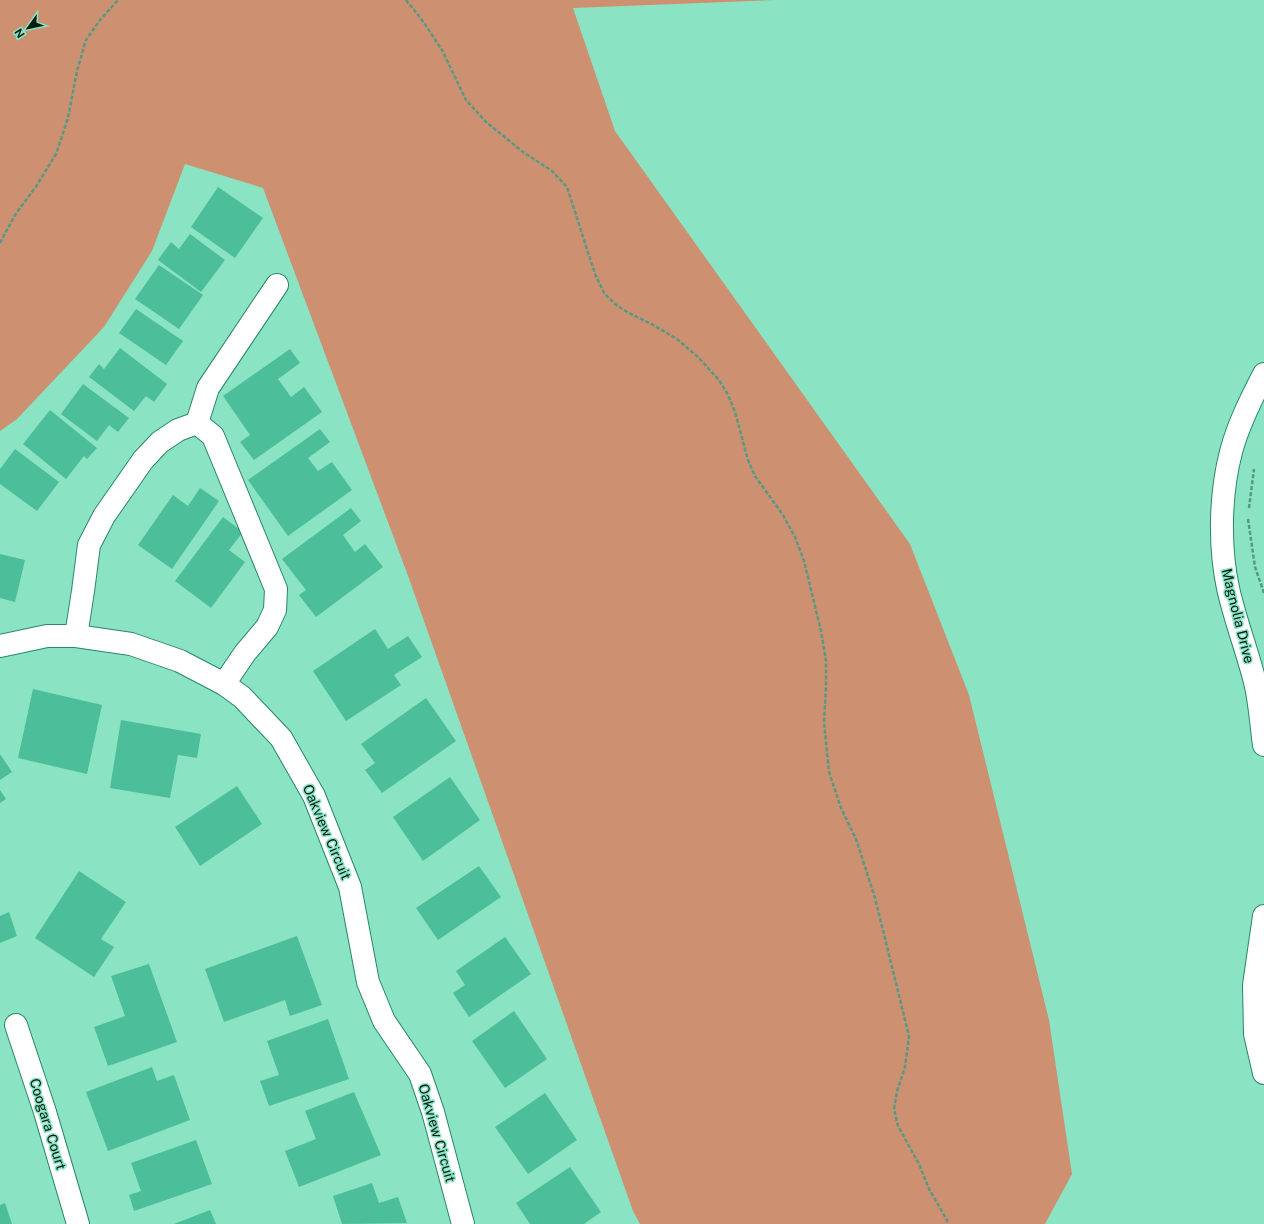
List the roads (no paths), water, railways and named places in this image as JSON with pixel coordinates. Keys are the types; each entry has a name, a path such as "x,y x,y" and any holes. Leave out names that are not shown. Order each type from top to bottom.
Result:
{"street":[{"path":"197,423 208,388 277,284"},
{"name":"Magnolia Drive","path":"1264,374 1244,415 1231,451 1225,481 1222,522 1223,555 1228,588 1255,683 1264,745"},
{"path":"76,636 89,545 104,516 143,460 160,442 178,430 197,423"},
{"path":"197,423 213,436 276,589 275,610 267,627 245,653 224,684"},
{"name":"Oakview Circuit","path":"0,646 47,636 76,636 131,644 180,661 224,684 242,697 281,738 314,796 350,887 368,982 384,1021 420,1074 433,1112 463,1224"},
{"path":"1264,916 1254,986 1255,1034 1264,1073"},
{"name":"Coogara Court","path":"16,1025 45,1112 78,1224"}]}
